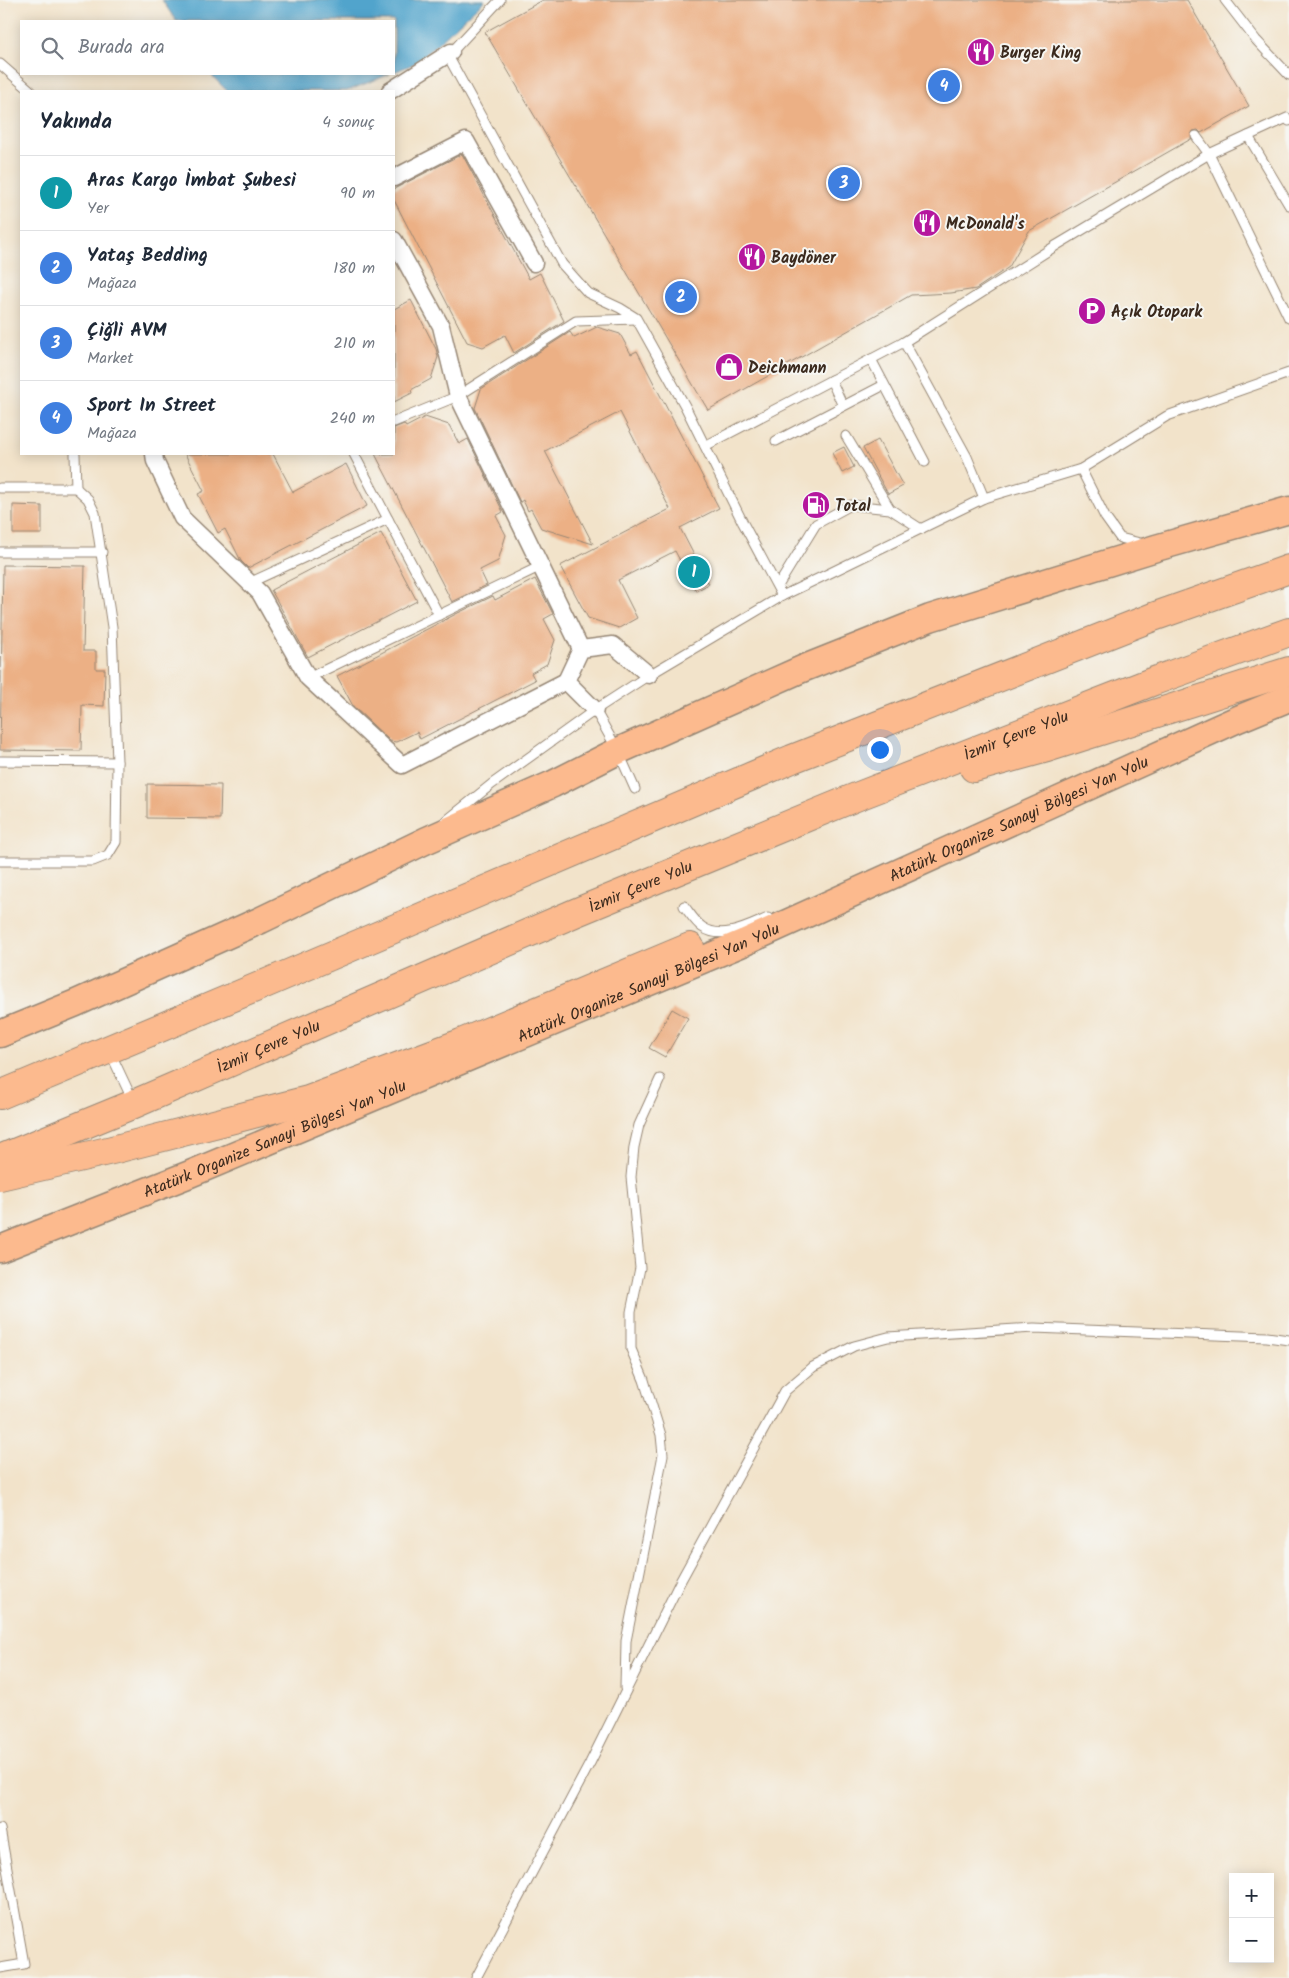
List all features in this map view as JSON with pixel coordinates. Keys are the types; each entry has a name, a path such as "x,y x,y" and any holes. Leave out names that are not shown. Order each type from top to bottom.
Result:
{"highway":[{"path":"0,1095 792,759 1153,617 1289,569"},
{"name":"İzmir Çevre Yolu","path":"0,1159 134,1104 577,912 856,797 1154,681 1289,632"},
{"path":"856,797 1038,750 1289,671"},
{"path":"0,1176 112,1150 308,1100 460,1043 690,947"}],"main road":[{"path":"0,1034 76,1003 260,920 425,841 553,784 618,751 802,669 930,618 1156,548 1289,510"},
{"name":"Atatürk Organize Sanayi Bölgesi Yan Yolu","path":"0,1249 190,1174 664,974 745,942 983,836 1238,719 1289,698"}],"street":[{"path":"392,90 452,52"},
{"path":"395,177 466,141 534,263"},
{"path":"395,242 441,326 458,396 581,649"},
{"path":"154,455 155,461 182,518 260,594 308,678 402,765 566,681 581,649"},
{"path":"581,649 613,645 649,675"},
{"path":"566,681 595,710"}],"lane":[{"path":"500,0 448,56 562,264 588,293 636,318 705,446 782,596"},
{"path":"1225,0 1256,40 1289,75"},
{"path":"0,64 30,90"},
{"path":"705,446 904,342 1057,245 1209,154 1287,118 1289,122"},
{"path":"1196,136 1209,154 1289,318"},
{"path":"1248,136 1289,205"},
{"path":"395,422 458,396 576,321 636,318"},
{"path":"904,342 967,457 984,498"},
{"path":"871,359 925,462"},
{"path":"425,841 450,815 595,710 649,675 782,596 984,498 1081,469 1167,416 1289,373"},
{"path":"831,380 843,406"},
{"path":"776,442 884,385"},
{"path":"846,436 890,508 921,529"},
{"path":"75,455 76,488"},
{"path":"355,455 439,615"},
{"path":"1081,469 1105,517 1120,538 1156,548"},
{"path":"0,488 76,488 88,499 96,513 112,627 117,762 117,835 113,849 108,855 93,861 0,861"},
{"path":"778,586 816,524 851,505 890,508"},
{"path":"249,583 388,519"},
{"path":"0,552 102,552"},
{"path":"308,678 541,566"},
{"path":"595,710 618,751 635,789"},
{"path":"0,761 117,762"},
{"path":"864,877 899,862 983,836"},
{"path":"684,906 703,928 720,933 735,931 778,914"},
{"path":"109,1049 134,1104"},
{"path":"625,1692 626,1641 663,1455 660,1435 644,1380 631,1348 631,1312 640,1268 631,1177 634,1147 639,1125 660,1079"},
{"path":"476,1978 590,1763 680,1582 785,1392 813,1367 854,1346 888,1337 1034,1328 1267,1337 1289,1340"},
{"path":"0,1829 24,1964 0,1968"}],"water":[{"path":"162,0 485,0 416,63 395,72 395,20 175,20"},
{"path":"211,75 387,75 350,90 226,90"}],"building":[{"path":"543,0 1187,0 1249,106 1201,133 1198,130 1193,131 1191,139 1029,231 1009,267 976,289 951,293 911,295 708,410 485,32"},
{"path":"462,154 529,279 540,273 564,321 514,353 505,335 483,347 467,342 395,202 395,188"},
{"path":"411,300 436,349 438,357 431,379 411,390 412,393 395,402 395,308"},
{"path":"597,327 620,334 631,354 637,351 719,508 680,528 709,584 696,591 675,551 618,580 637,618 619,628 588,618 560,566 670,509 620,412 545,451 593,544 541,528 531,509 528,511 523,500 520,502 475,408 481,389 570,332 574,338"},
{"path":"425,417 449,425 459,444 468,439 503,512 496,516 506,535 498,561 480,570 487,585 452,602 376,455 395,455 395,428 404,424 406,427"},
{"path":"878,440 903,486 888,494 863,448"},
{"path":"844,447 854,467 842,473 832,453"},
{"path":"186,455 274,455 293,492 346,464 367,506 248,568 241,561 225,529 218,533 198,494 204,491"},
{"path":"13,505 42,506 42,534 13,534"},
{"path":"381,533 417,601 308,657 271,590"},
{"path":"3,565 85,566 83,651 96,651 96,669 105,669 104,706 82,705 81,751 0,750"},
{"path":"535,579 553,614 544,619 555,640 547,664 531,673 535,680 420,739 417,732 396,742 390,741 353,706 337,676 458,613 493,596 495,600"},
{"path":"147,784 221,785 220,819 147,818"},
{"path":"672,1009 688,1018 665,1057 649,1048"}],"place":[{"name":"Burger King","path":"981,52"},
{"name":"Sport In Street","path":"944,86"},
{"name":"Çiğli AVM","path":"844,183"},
{"name":"McDonald's","path":"927,223"},
{"name":"Baydöner","path":"752,257"},
{"name":"Yataş Bedding","path":"681,297"},
{"name":"Açık Otopark","path":"1092,311"},
{"name":"Deichmann","path":"729,367"},
{"name":"Total","path":"816,505"},
{"name":"Aras Kargo İmbat Şubesi","path":"694,572"}]}
